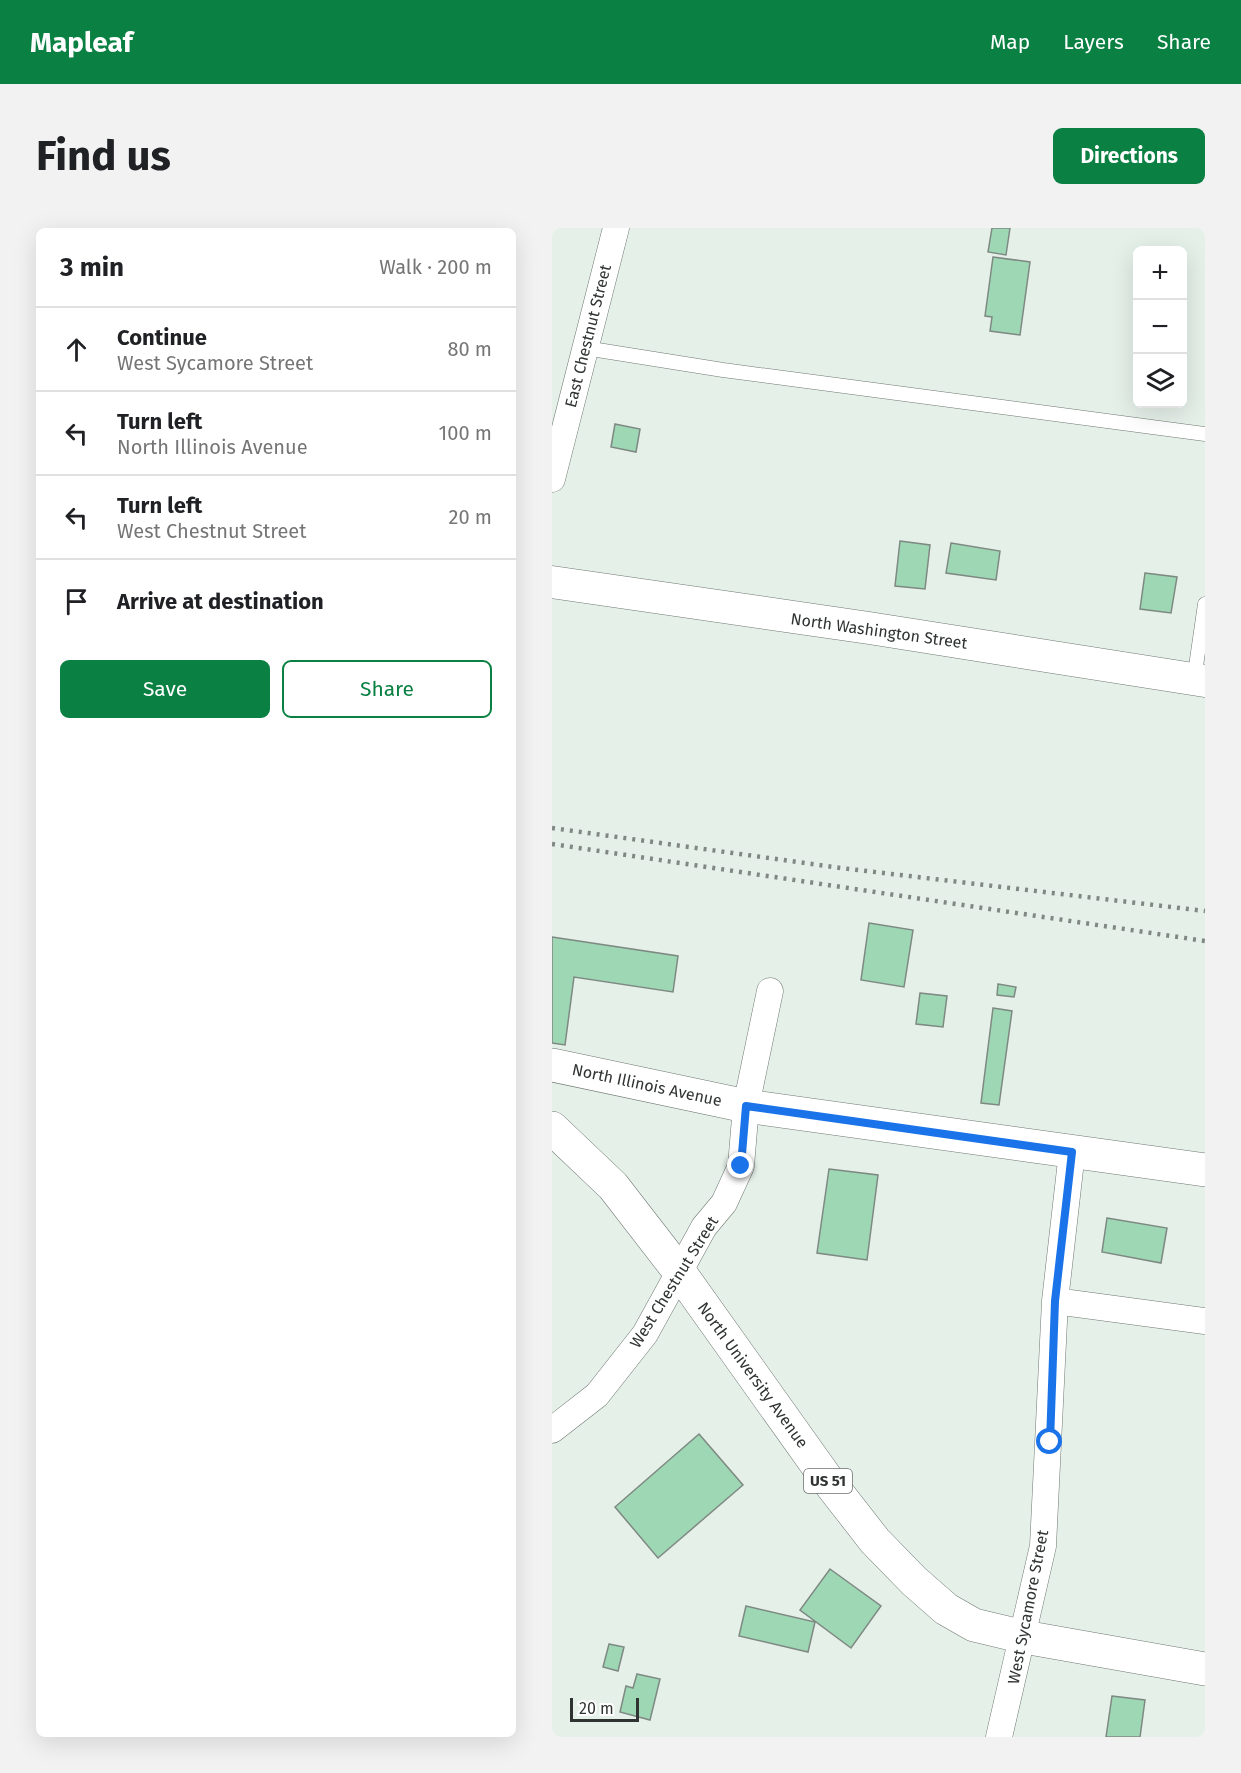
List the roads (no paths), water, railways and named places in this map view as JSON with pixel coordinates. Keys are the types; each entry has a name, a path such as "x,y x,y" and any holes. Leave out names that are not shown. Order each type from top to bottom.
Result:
{"main road":[{"name":"North Illinois Avenue","path":"552,1065 746,1106 1205,1170"},
{"name":"North University Avenue","path":"552,1128 613,1186 678,1270 829,1482 875,1540 914,1581 946,1610 974,1625 1024,1637 1205,1670"}],"street":[{"name":"East Chestnut Street","path":"552,479 616,228"},
{"name":"North Washington Street","path":"552,582 869,628 1199,681"},
{"name":"West Chestnut Street","path":"552,1430 597,1395 645,1334 678,1270 705,1227 724,1203 741,1166 746,1106 770,991"},
{"name":"West Sycamore Street","path":"999,1737 1024,1637 1043,1546 1055,1301 1072,1152"},
{"path":"1055,1301 1205,1321"}],"lane":[{"path":"585,348 723,370 1205,435"},
{"path":"1199,681 1205,604"}],"railway":[{"path":"552,828 841,868 1205,911"},
{"path":"552,844 1205,941"}]}
